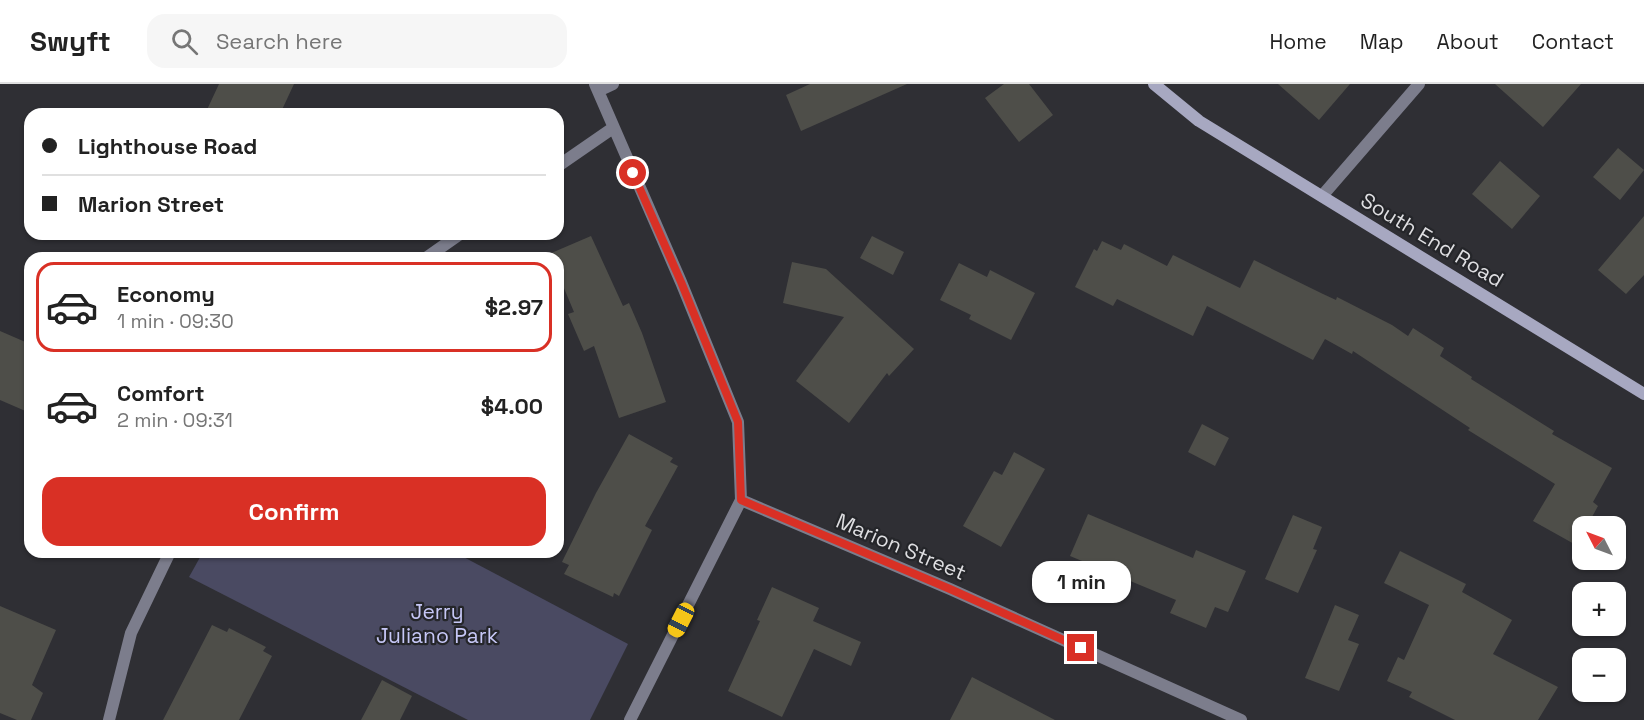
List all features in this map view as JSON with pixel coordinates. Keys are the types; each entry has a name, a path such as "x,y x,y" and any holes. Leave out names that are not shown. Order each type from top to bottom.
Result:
{"main road":[{"name":"South End Road","path":"1154,84 1199,121 1644,394"}],"street":[{"path":"613,84 596,87 681,282 738,422 741,500 630,720"},
{"path":"1322,196 1419,84"},
{"path":"564,162 614,128"},
{"path":"434,252 452,240"},
{"name":"Marion Street","path":"741,500 950,589 1236,719"},
{"path":"109,720 130,633 167,558"}],"green space":[{"name":"Jerry Juliano Park","path":"200,558 465,558 628,644 590,720 468,720 189,577"}],"building":[{"path":"219,84 294,84 283,108 208,108"},
{"path":"810,84 907,84 801,131 786,95"},
{"path":"1004,84 1029,84 1053,115 1019,142 985,98"},
{"path":"1278,84 1350,84 1319,120"},
{"path":"1495,84 1581,84 1543,127"},
{"path":"1618,148 1644,170 1620,200 1593,177"},
{"path":"1500,161 1540,196 1512,229 1472,194"},
{"path":"1644,216 1644,275 1626,294 1598,270"},
{"path":"591,236 623,306 629,303 666,402 619,418 594,346 584,351 568,314 574,312 564,288 564,252 554,252"},
{"path":"872,236 904,252 893,275 860,258"},
{"path":"1102,241 1121,250 1124,244 1167,266 1173,255 1240,288 1254,260 1336,300 1337,297 1392,325 1408,336 1413,328 1444,348 1440,356 1472,377 1471,379 1554,431 1552,434 1612,468 1593,502 1598,506 1592,516 1572,516 1572,543 1533,521 1555,484 1468,430 1470,428 1353,351 1352,354 1325,339 1313,360 1207,306 1193,336 1117,299 1113,306 1075,287 1094,249 1097,251"},
{"path":"792,262 826,269 914,349 889,376 887,373 849,423 796,381 844,317 783,303"},
{"path":"959,263 987,277 990,270 1035,293 1011,340 969,319 971,315 940,300"},
{"path":"0,331 24,341 24,410 0,400"},
{"path":"1202,424 1229,438 1215,466 1188,452"},
{"path":"629,434 673,458 670,462 678,466 645,526 652,530 619,596 614,593 613,597 564,574 569,565 562,562 596,493"},
{"path":"1014,452 1045,469 1001,547 963,526 994,471 1002,475"},
{"path":"1088,514 1193,558 1196,550 1246,571 1228,612 1215,607 1206,628 1170,613 1176,600 1070,556"},
{"path":"1293,515 1322,527 1313,549 1317,550 1298,593 1265,579"},
{"path":"1400,551 1466,584 1462,592 1512,620 1493,654 1558,687 1538,720 1455,720 1409,697 1412,692 1387,681 1398,657 1404,660 1429,605 1384,583"},
{"path":"772,587 819,608 813,621 861,642 851,666 814,649 782,717 728,691 760,621 757,620"},
{"path":"1335,605 1359,615 1348,640 1359,644 1339,691 1305,678"},
{"path":"0,606 56,630 32,685 43,693 31,720 17,720 0,713"},
{"path":"212,625 227,632 229,628 266,647 263,651 272,656 239,720 163,720"},
{"path":"972,677 1055,720 950,720"},
{"path":"382,680 412,696 400,720 361,720"}],"route":[{"path":"633,173 681,282 738,422 741,500 950,589 1081,648"}]}
